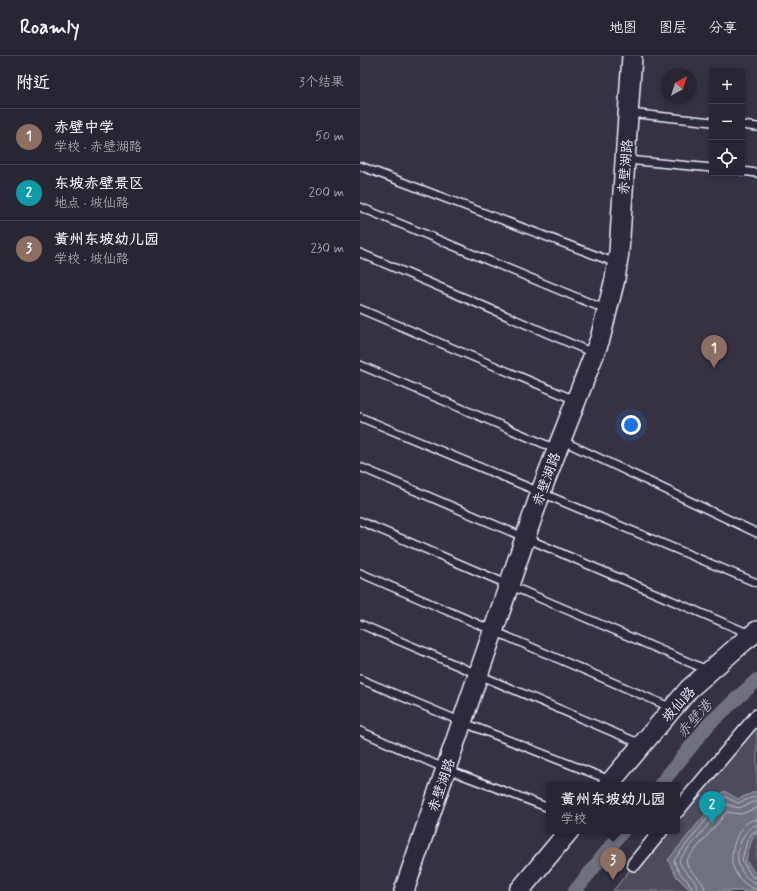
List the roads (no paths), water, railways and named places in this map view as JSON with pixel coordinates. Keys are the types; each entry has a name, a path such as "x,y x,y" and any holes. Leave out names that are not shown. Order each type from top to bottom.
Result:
{"street":[{"name":"赤壁湖路","path":"404,891 525,538 600,339 608,310 617,263 632,56"},
{"name":"坡仙路","path":"610,782 689,689 755,633"},
{"path":"680,807 757,716"},
{"path":"519,891 566,834"},
{"path":"634,864 659,834"}],"lane":[{"path":"628,113 709,122"},
{"path":"745,125 757,127"},
{"path":"625,160 709,168"},
{"path":"360,166 617,263"},
{"path":"745,171 757,173"},
{"path":"360,207 608,310"},
{"path":"360,253 594,354"},
{"path":"360,309 576,400"},
{"path":"360,365 559,445 757,533"},
{"path":"360,417 757,584"},
{"path":"360,467 525,538 755,633"},
{"path":"360,521 709,671"},
{"path":"360,573 672,709"},
{"path":"360,624 641,744"},
{"path":"360,679 607,782"},
{"path":"360,731 446,769 546,807"}],"water":[{"path":"724,791 738,799 757,791 757,832 751,842 746,860 757,877 757,891 691,891 676,876 668,860"}],"waterway":[{"name":"赤壁港","path":"662,782 709,724 757,680"},
{"name":"赤壁港","path":"575,891 621,834"}],"place":[{"name":"赤壁中学","path":"714,368"},
{"name":"东坡赤壁景区","path":"712,824"},
{"name":"黄州东坡幼儿园","path":"613,880"}]}
